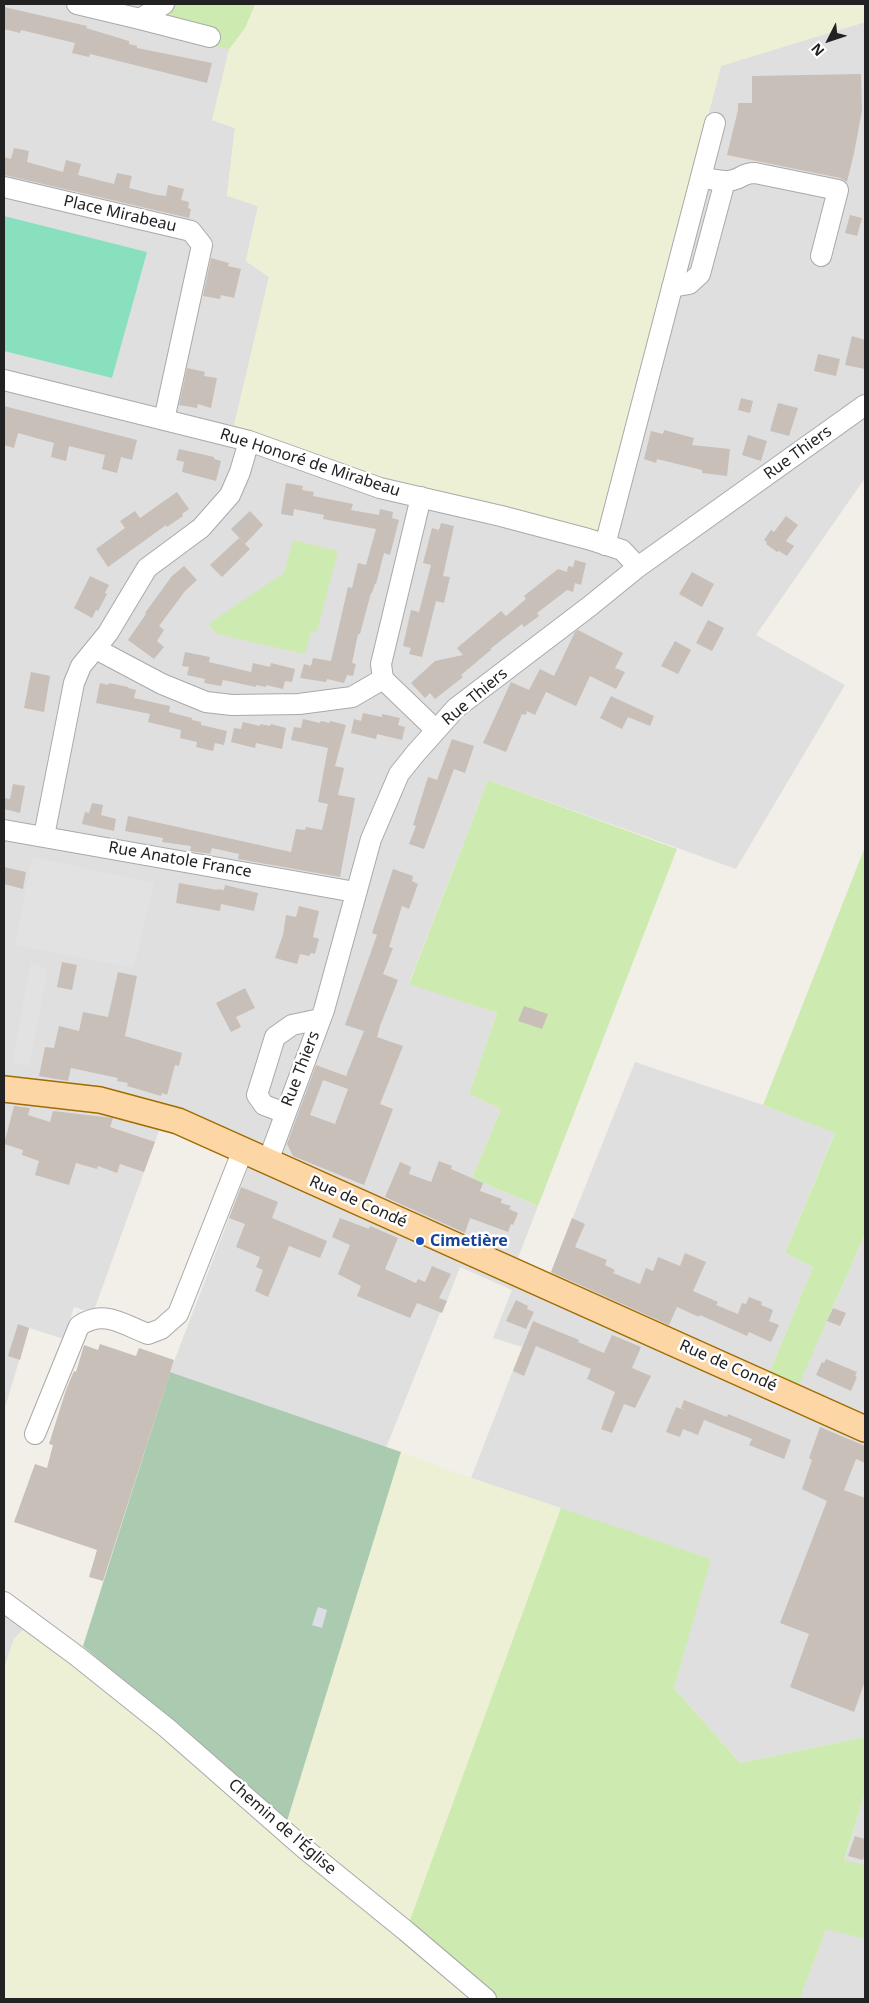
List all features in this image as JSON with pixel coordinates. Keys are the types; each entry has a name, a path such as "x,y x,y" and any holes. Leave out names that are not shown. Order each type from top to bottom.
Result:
{"main road":[{"name":"Rue de Condé","path":"4,1089 100,1100 178,1121 865,1429"}],"street":[{"path":"79,4 210,37"},
{"path":"140,19 164,4"},
{"path":"605,545 715,123"},
{"path":"701,177 725,181 734,180 745,173 756,173 838,190 821,256"},
{"path":"672,287 688,284 700,274 725,181"},
{"name":"Place Mirabeau","path":"4,187 191,231 202,245 164,420"},
{"name":"Rue Honoré de Mirabeau","path":"4,380 249,441 380,488 510,518 605,545 622,550 638,566"},
{"name":"Rue Thiers","path":"268,1161 320,1019 370,839 399,774 456,708 590,606 638,566 865,405"},
{"path":"44,836 74,683 81,666 108,633 147,568 201,528 230,495 240,472 249,441"},
{"path":"421,497 381,664 383,678 436,730"},
{"path":"96,649 162,684 206,702 232,705 299,704 352,697 383,678"},
{"name":"Rue Anatole France","path":"4,830 355,892"},
{"path":"285,1114 264,1105 257,1095 275,1037 292,1025 320,1019"},
{"path":"35,1434 79,1326 88,1320 105,1317 148,1334 161,1329 178,1314 243,1150"},
{"name":"Chemin de l'Église","path":"4,1602 167,1728 305,1849 486,1999"}],"shaded area":[{"path":"4,4 255,4 212,120 235,128 227,195 258,206 246,261 269,277 235,425 602,526 721,65 865,22 865,478 756,635 845,685 736,869 488,780 409,983 497,1013 469,1094 501,1109 472,1178 538,1206 513,1271 543,1284 551,1272 635,1062 763,1105 835,1132 785,1253 813,1267 770,1371 827,1321 865,1234 865,1737 740,1763 674,1688 710,1559 471,1478 522,1347 493,1338 512,1290 460,1267 386,1448 170,1372 250,1163 164,1117 93,1313 74,1307 64,1339 29,1328 4,1411"},
{"path":"32,857 154,883 134,968 15,945"},
{"path":"31,962 45,968 47,973 29,1066 12,1062"},
{"path":"4,1602 31,1622 14,1639 4,1669"},
{"path":"318,1607 327,1610 322,1628 312,1625"},
{"path":"865,1793 865,1865 844,1861"},
{"path":"826,1928 865,1939 865,1999 800,1999"}],"green space":[{"path":"173,4 255,4 245,28 229,49 214,46 160,17"},
{"path":"255,4 865,4 865,22 721,66 599,533 420,492 321,458 234,425 269,277 246,261 258,206 227,196 235,128 212,120 229,49 245,28"},
{"path":"4,216 147,252 112,378 4,351"},
{"path":"293,540 338,551 317,632 311,632 305,654 217,634 208,624 284,573"},
{"path":"488,780 677,849 538,1206 472,1178 501,1109 469,1094 497,1013 409,984"},
{"path":"865,847 865,1234 794,1396 765,1383 813,1267 785,1253 835,1133 763,1105"},
{"path":"170,1372 401,1452 287,1821 83,1646"},
{"path":"401,1452 561,1508 474,1747 486,1999 4,1999 4,1669 14,1639 31,1622 287,1821"},
{"path":"561,1508 711,1559 674,1688 740,1763 865,1737 865,1793 844,1860 865,1865 865,1939 826,1929 800,1999 486,1999 406,1931"}],"building":[{"path":"4,7 87,26 86,28 129,41 129,44 137,46 137,48 212,63 207,83 90,54 89,57 72,53 75,43 21,30 20,33 4,29"},
{"path":"861,74 862,111 847,182 840,178 727,155 738,103 752,103 752,76"},
{"path":"14,148 29,151 27,162 63,172 66,160 81,164 78,175 114,184 117,173 132,176 129,188 157,195 166,196 168,185 184,189 181,200 189,202 188,208 191,209 189,218 4,175 4,157 11,159"},
{"path":"850,215 862,218 857,236 845,233"},
{"path":"211,258 229,263 228,266 241,269 234,298 221,295 220,299 203,296"},
{"path":"852,336 865,340 865,369 845,365"},
{"path":"818,354 840,359 836,376 814,371"},
{"path":"187,368 205,372 204,376 217,378 211,408 198,404 197,408 179,405"},
{"path":"741,398 753,401 750,413 738,410"},
{"path":"778,403 798,408 789,436 770,431"},
{"path":"4,406 137,440 132,460 121,457 117,473 102,469 105,455 69,446 66,461 58,459 51,457 54,443 18,433 14,448 4,445"},
{"path":"664,430 694,438 692,445 730,449 727,476 702,473 702,470 657,459 656,463 644,459 651,431 663,434"},
{"path":"748,435 767,441 761,461 742,455"},
{"path":"179,449 214,457 214,459 221,461 216,481 182,472 184,462 176,460"},
{"path":"286,483 303,486 302,490 314,492 313,496 353,504 351,510 379,515 380,509 393,512 392,518 399,520 390,555 384,553 360,634 358,634 352,663 356,664 353,676 347,675 344,683 327,679 326,682 300,678 304,664 311,666 313,658 331,661 348,587 352,588 358,563 366,565 376,529 323,519 324,515 294,509 293,516 281,514"},
{"path":"177,492 189,509 182,514 183,516 167,527 166,525 108,567 96,549 125,528 120,521 135,511 140,518"},
{"path":"250,511 263,525 245,544 231,529"},
{"path":"786,516 798,525 786,541 794,546 787,556 779,551 777,552 766,544 767,542 764,540 771,530 774,532"},
{"path":"441,523 454,526 443,576 450,577 444,603 436,601 422,657 409,654 411,648 403,646 411,610 419,612 431,565 423,563 432,528 439,530"},
{"path":"239,538 250,549 222,577 210,565"},
{"path":"575,560 586,563 581,585 575,583 573,592 567,590 537,613 539,616 524,627 522,624 490,649 492,649 461,675 463,677 435,699 430,693 425,698 411,683 435,661 463,655 457,648 501,611 506,616 526,599 524,596 558,569 567,572 568,566 573,567"},
{"path":"184,566 197,580 185,591 159,626 164,630 157,641 164,647 154,659 128,640 172,576"},
{"path":"692,572 714,584 702,607 679,594"},
{"path":"90,576 109,585 105,593 107,594 92,618 74,608"},
{"path":"708,620 724,628 712,651 696,643"},
{"path":"578,630 623,653 615,668 625,672 616,689 590,676 576,706 546,692 535,715 527,711 526,715 522,714 506,752 483,743 511,682 529,690 540,669 554,676 575,632"},
{"path":"675,641 691,650 678,674 661,666"},
{"path":"185,652 210,657 209,662 251,672 253,663 270,667 271,663 295,669 292,682 285,681 283,689 266,685 266,687 256,685 256,687 223,680 221,686 204,683 205,679 187,675 189,667 182,666"},
{"path":"31,672 50,676 44,712 24,708"},
{"path":"100,683 108,685 109,683 136,690 134,698 170,706 169,712 192,718 192,720 201,722 201,725 227,731 224,745 215,743 213,751 196,747 197,742 180,738 181,730 148,722 150,714 96,703"},
{"path":"611,696 654,716 650,726 628,717 622,729 600,718"},
{"path":"363,713 382,717 382,714 400,718 398,725 405,727 402,740 377,734 376,739 351,733 354,719 361,721"},
{"path":"303,719 320,723 321,721 330,723 330,721 346,725 335,766 344,768 338,795 355,798 340,877 238,859 239,854 212,848 210,854 190,851 191,846 162,842 163,838 125,831 128,816 291,852 296,829 305,830 306,827 322,830 328,804 318,802 328,748 291,740 294,727 301,728"},
{"path":"243,722 260,726 260,724 270,726 271,724 286,728 282,749 256,743 255,748 231,742 234,728 241,729"},
{"path":"452,739 474,746 465,773 454,769 424,849 409,844 416,826 413,825 428,777 437,780"},
{"path":"13,784 25,786 20,813 4,809 4,798 10,799"},
{"path":"92,803 103,805 101,815 116,819 114,831 82,824 85,812 89,813"},
{"path":"4,867 26,872 23,889 4,884"},
{"path":"393,869 413,876 412,881 418,884 409,909 402,906 389,947 393,948 383,974 398,980 377,1037 403,1046 380,1104 393,1109 364,1185 293,1156 287,1144 316,1065 346,1076 364,1031 345,1025 377,935 372,933","holes":["323,1080 348,1089 335,1124 310,1115"]},
{"path":"179,883 217,890 224,890 225,885 258,893 254,911 221,904 220,911 176,903"},
{"path":"299,906 319,911 313,937 319,939 315,954 311,953 309,956 300,954 297,964 275,958 283,935 286,915 296,917"},
{"path":"62,962 77,965 72,990 57,987"},
{"path":"118,972 137,976 125,1036 182,1053 179,1066 175,1065 167,1095 162,1093 161,1096 127,1086 128,1083 117,1081 118,1078 71,1068 68,1081 39,1076 45,1047 54,1048 59,1026 79,1031 83,1012 108,1017"},
{"path":"245,988 255,1008 236,1017 241,1027 231,1032 216,1003"},
{"path":"524,1006 548,1014 542,1029 518,1021"},
{"path":"14,1106 30,1108 28,1115 50,1122 53,1111 113,1118 110,1127 155,1142 144,1172 120,1164 117,1173 98,1166 97,1169 76,1163 69,1185 35,1175 39,1161 22,1155 23,1150 4,1144"},
{"path":"439,1161 452,1166 451,1169 483,1183 480,1191 502,1199 501,1203 511,1206 509,1209 518,1213 508,1232 470,1218 465,1233 385,1197 400,1162 411,1167 409,1174 431,1182"},
{"path":"241,1187 278,1202 272,1218 327,1241 320,1258 289,1246 268,1297 255,1291 263,1270 256,1267 260,1257 236,1247 245,1224 229,1218"},
{"path":"340,1218 369,1229 370,1226 398,1238 385,1269 416,1283 418,1279 425,1282 432,1266 451,1274 439,1298 447,1301 442,1313 417,1303 410,1318 357,1296 361,1286 338,1274 350,1245 332,1237"},
{"path":"572,1218 585,1224 575,1247 607,1260 605,1265 615,1270 613,1273 640,1284 646,1268 653,1271 658,1257 680,1266 685,1253 706,1262 693,1291 718,1302 716,1305 738,1314 742,1303 746,1304 749,1297 762,1302 761,1305 773,1310 769,1321 779,1325 771,1342 749,1332 747,1336 677,1307 669,1325 551,1272"},
{"path":"516,1300 528,1306 527,1309 534,1312 526,1329 506,1321"},
{"path":"833,1308 846,1313 840,1326 827,1321"},
{"path":"533,1321 579,1340 578,1342 604,1353 612,1335 641,1347 632,1368 651,1376 635,1408 624,1404 612,1433 601,1429 615,1392 587,1379 591,1369 536,1346 524,1376 513,1371"},
{"path":"18,1324 29,1328 20,1360 8,1356"},
{"path":"100,1344 136,1356 139,1348 174,1360 103,1581 89,1577 97,1550 14,1522 35,1464 47,1468 53,1445 49,1444 66,1390 74,1371 76,1372 84,1345 98,1350"},
{"path":"826,1359 857,1372 855,1376 857,1377 851,1391 816,1375 822,1362 824,1363"},
{"path":"684,1400 727,1417 728,1414 791,1440 784,1459 749,1445 752,1439 704,1420 698,1435 683,1429 680,1437 666,1432 676,1407 687,1411 681,1408"},
{"path":"820,1427 865,1446 865,1463 856,1459 844,1490 865,1498 865,1681 854,1712 790,1687 809,1634 780,1623 827,1501 802,1489 812,1460 809,1458"},
{"path":"855,1836 865,1839 863,1860 848,1856"}],"place":[{"name":"Cimetière","path":"420,1241"}]}
